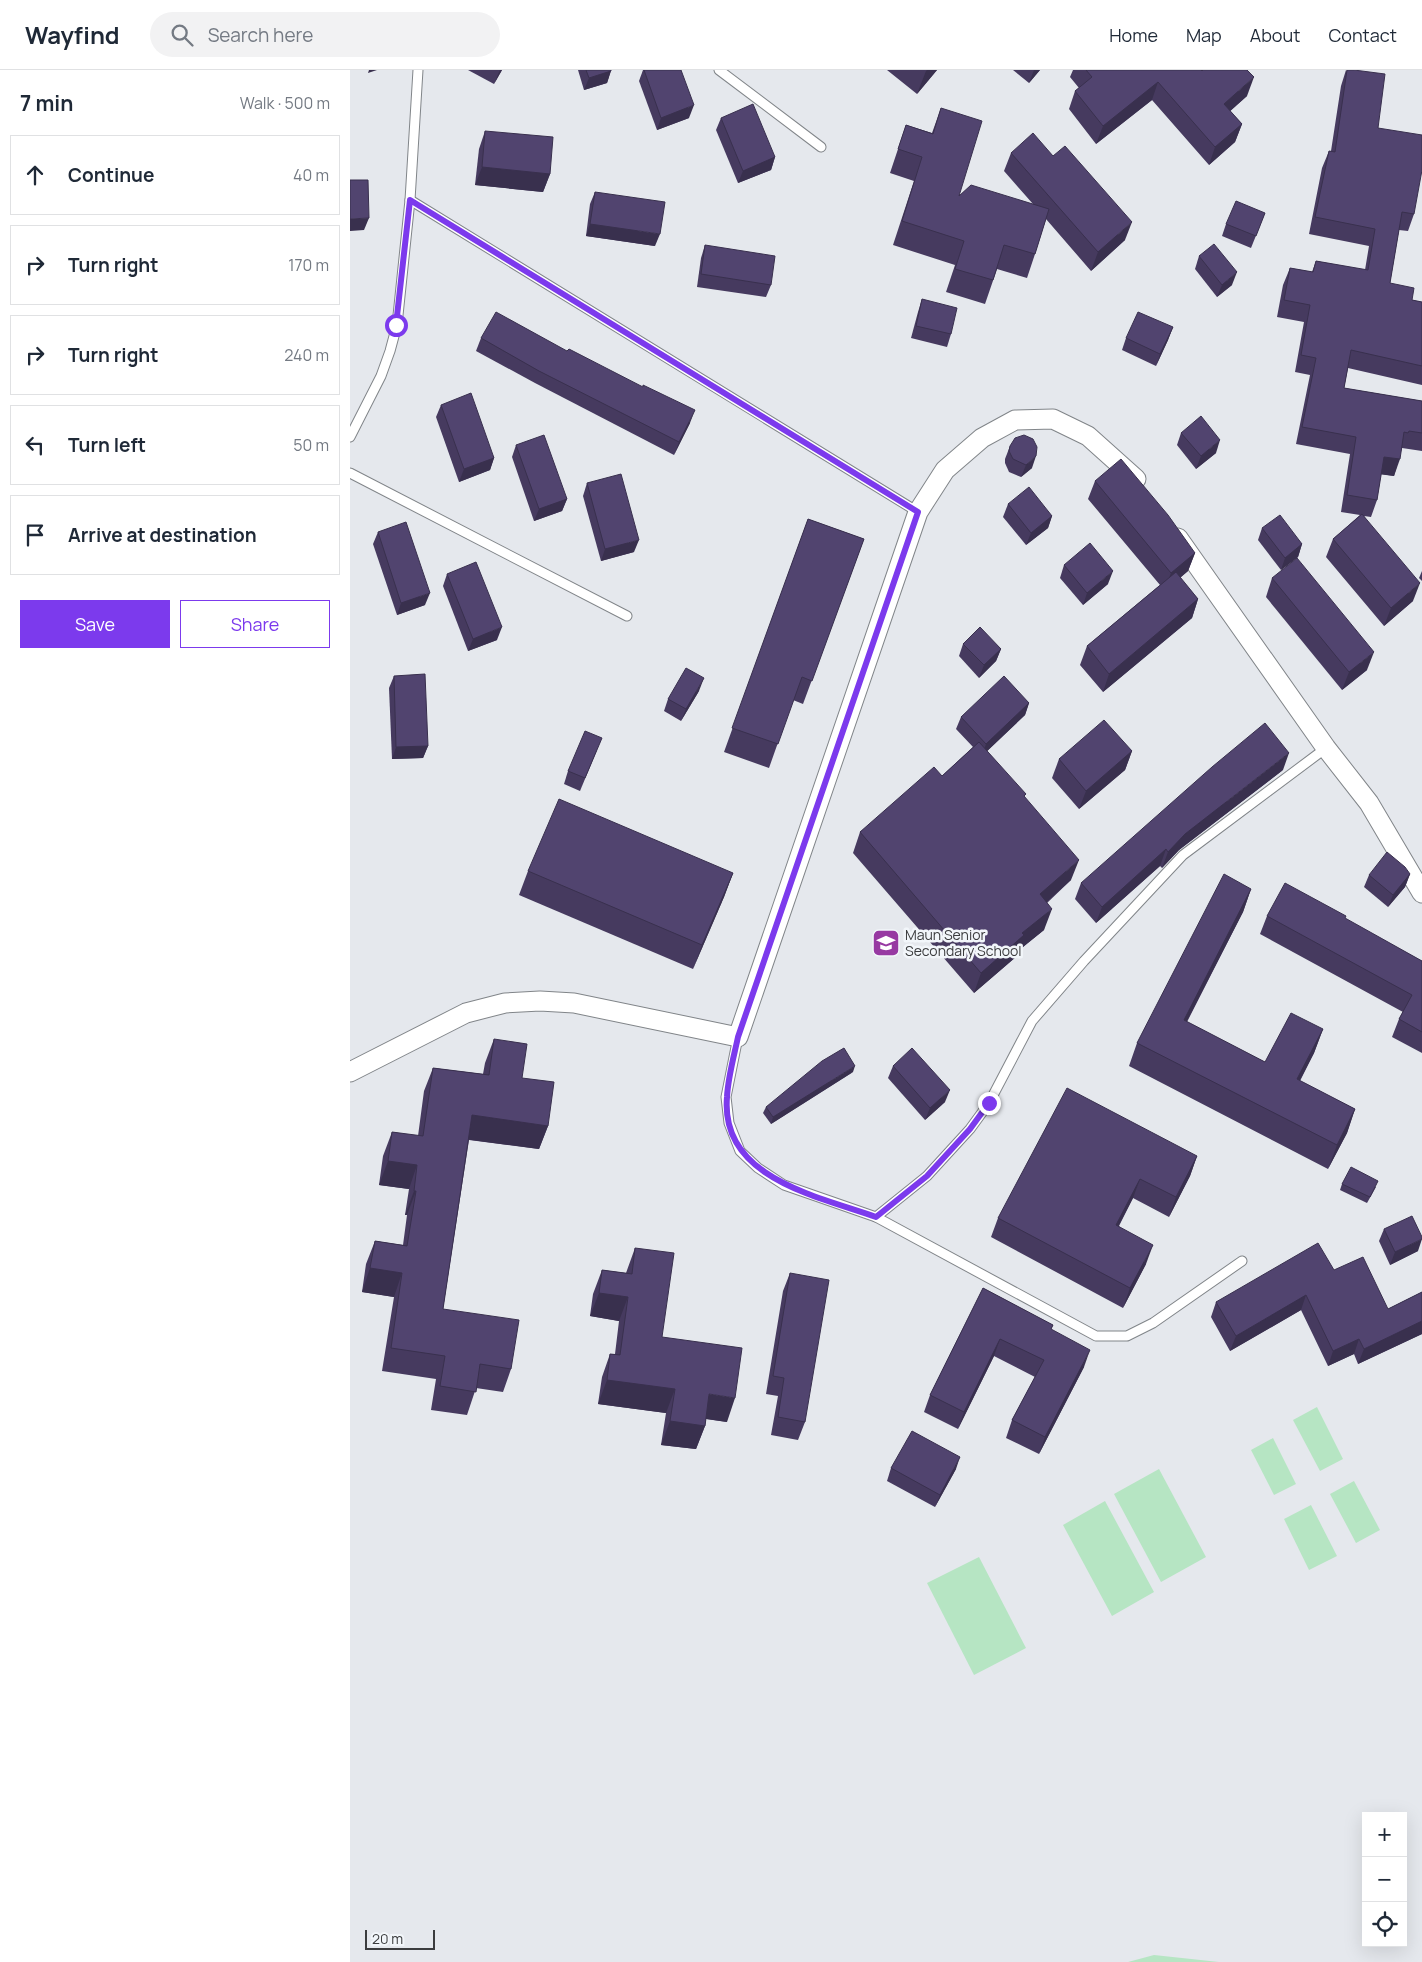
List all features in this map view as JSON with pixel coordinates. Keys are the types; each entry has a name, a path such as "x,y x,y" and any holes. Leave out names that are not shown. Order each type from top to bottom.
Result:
{"street":[{"path":"350,1072 466,1013 505,1003 574,1002 738,1037 918,512 945,470 982,438 1015,420 1053,419 1088,436 1137,479 1148,494"},
{"path":"1169,526 1326,748 1369,802 1422,893"}],"lane":[{"path":"350,437 380,376 390,351 396,325 410,200 418,70"},
{"path":"719,70 821,147"},
{"path":"410,200 918,512"},
{"path":"350,473 627,616"},
{"path":"876,1217 927,1176 970,1129 989,1103 1032,1021 1084,961 1183,855 1326,748"},
{"path":"738,1037 726,1097 729,1123 740,1150 758,1168 784,1185 876,1217 1096,1336 1127,1336 1153,1323 1242,1261"}],"green space":[{"path":"1317,1407 1343,1459 1320,1471 1293,1420"},
{"path":"1273,1438 1296,1484 1274,1495 1251,1450"},
{"path":"1159,1469 1206,1557 1161,1582 1114,1494"},
{"path":"1354,1481 1380,1530 1356,1543 1330,1494"},
{"path":"1105,1501 1154,1592 1112,1616 1063,1525"},
{"path":"1311,1505 1337,1556 1309,1570 1284,1519"},
{"path":"979,1557 1026,1648 974,1675 927,1583"},
{"path":"1154,1955 1219,1962 1128,1962"}],"building":[{"path":"586,70 611,70 611,71 589,78"},
{"path":"644,70 681,70 694,105 661,118"},
{"path":"1086,70 1247,70 1254,77 1224,104 1242,124 1215,147 1158,82 1103,126 1075,91 1092,77"},
{"path":"1347,70 1385,74 1378,128 1422,135 1422,170 1414,214 1402,212 1390,283 1414,288 1412,300 1422,302 1422,366 1351,350 1344,388 1422,401 1422,433 1404,432 1400,459 1384,457 1377,500 1347,495 1356,437 1302,427 1316,358 1301,355 1310,305 1284,300 1290,268 1313,272 1316,261 1368,270 1375,229 1315,217 1329,151 1335,152"},
{"path":"753,104 775,157 743,171 721,118"},
{"path":"941,108 982,121 959,196 971,185 1049,209 1035,254 1004,245 993,280 955,269 964,241 902,221 922,157 898,149 906,125 933,134"},
{"path":"485,131 553,137 550,174 482,167"},
{"path":"1033,133 1053,156 1065,146 1132,222 1098,252 1011,153"},
{"path":"350,180 368,180 369,218 350,219"},
{"path":"595,192 665,202 660,234 590,224"},
{"path":"1236,201 1265,213 1256,236 1226,224"},
{"path":"1214,244 1237,272 1222,285 1199,256"},
{"path":"705,245 775,256 771,285 701,274"},
{"path":"922,299 957,308 951,334 916,326"},
{"path":"496,312 567,351 569,349 643,387 643,385 695,410 679,442 539,371 481,338"},
{"path":"1138,312 1173,327 1160,354 1126,338"},
{"path":"471,393 494,458 464,469 441,405"},
{"path":"1201,416 1220,440 1201,456 1181,433"},
{"path":"544,435 567,499 539,509 516,445"},
{"path":"1024,435 1033,439 1037,447 1036,456 1026,465 1013,459 1009,451 1015,438"},
{"path":"1121,459 1168,515 1195,553 1171,573 1095,481"},
{"path":"621,474 639,540 605,549 587,483"},
{"path":"1029,487 1052,516 1031,533 1008,504"},
{"path":"1362,514 1420,583 1391,608 1333,539"},
{"path":"1280,515 1302,544 1285,558 1262,528"},
{"path":"808,519 864,539 812,681 802,677 778,744 732,728"},
{"path":"406,522 430,593 401,603 378,532"},
{"path":"1090,543 1113,571 1087,593 1064,565"},
{"path":"1297,558 1374,652 1349,672 1272,578"},
{"path":"476,562 502,627 473,639 447,574"},
{"path":"1176,572 1198,599 1109,674 1087,646"},
{"path":"980,627 1001,649 984,665 963,644"},
{"path":"686,668 704,678 686,709 668,699"},
{"path":"425,674 428,746 396,747 394,676"},
{"path":"1004,676 1029,703 986,744 961,717"},
{"path":"1104,720 1132,751 1086,791 1059,759"},
{"path":"1265,723 1289,753 1185,834 1168,852 1166,849 1102,907 1081,883 1212,767"},
{"path":"585,731 602,738 585,778 568,771"},
{"path":"979,742 1026,794 1024,796 1079,860 1040,894 1052,909 1022,933 1024,935 981,973 860,832 934,767 942,776"},
{"path":"559,799 733,873 702,945 528,871"},
{"path":"1387,852 1405,867 1410,874 1393,895 1369,875"},
{"path":"1224,874 1251,889 1184,1020 1265,1062 1291,1013 1323,1029 1297,1079 1355,1109 1337,1145 1137,1043"},
{"path":"1285,883 1346,916 1345,918 1422,961 1422,1032 1399,1019 1412,995 1267,916"},
{"path":"494,1039 527,1044 522,1078 554,1082 548,1126 472,1115 443,1309 519,1320 511,1369 480,1364 476,1392 440,1386 445,1356 391,1348 402,1273 370,1268 375,1241 407,1246 416,1191 414,1191 417,1165 388,1161 392,1132 423,1136 433,1068 489,1075"},
{"path":"844,1048 855,1066 773,1117 766,1107 822,1061"},
{"path":"912,1048 950,1090 930,1108 893,1066"},
{"path":"1067,1088 1197,1156 1176,1197 1140,1179 1116,1225 1153,1245 1130,1288 998,1218"},
{"path":"1351,1167 1378,1181 1370,1197 1342,1184"},
{"path":"1412,1216 1422,1239 1395,1252 1384,1229"},
{"path":"1318,1243 1334,1270 1363,1257 1388,1309 1422,1292 1422,1321 1364,1349 1359,1339 1333,1351 1306,1295 1236,1336 1216,1302"},
{"path":"635,1248 674,1253 662,1337 742,1348 735,1398 709,1394 705,1426 670,1421 675,1389 607,1380 610,1354 620,1355 628,1297 599,1293 602,1270 632,1274"},
{"path":"790,1273 829,1280 805,1422 778,1417 784,1378 773,1376"},
{"path":"983,1288 1053,1325 1051,1329 1090,1350 1045,1437 1012,1420 1044,1360 1000,1339 964,1412 930,1395"},
{"path":"912,1431 960,1457 940,1495 891,1468"}],"place":[{"name":"Maun Senior Secondary School","path":"886,943"}],"route":[{"path":"396,325 410,200 918,512 738,1037 726,1097 729,1123 740,1150 758,1168 784,1185 876,1217 927,1176 970,1129 989,1103"}]}
